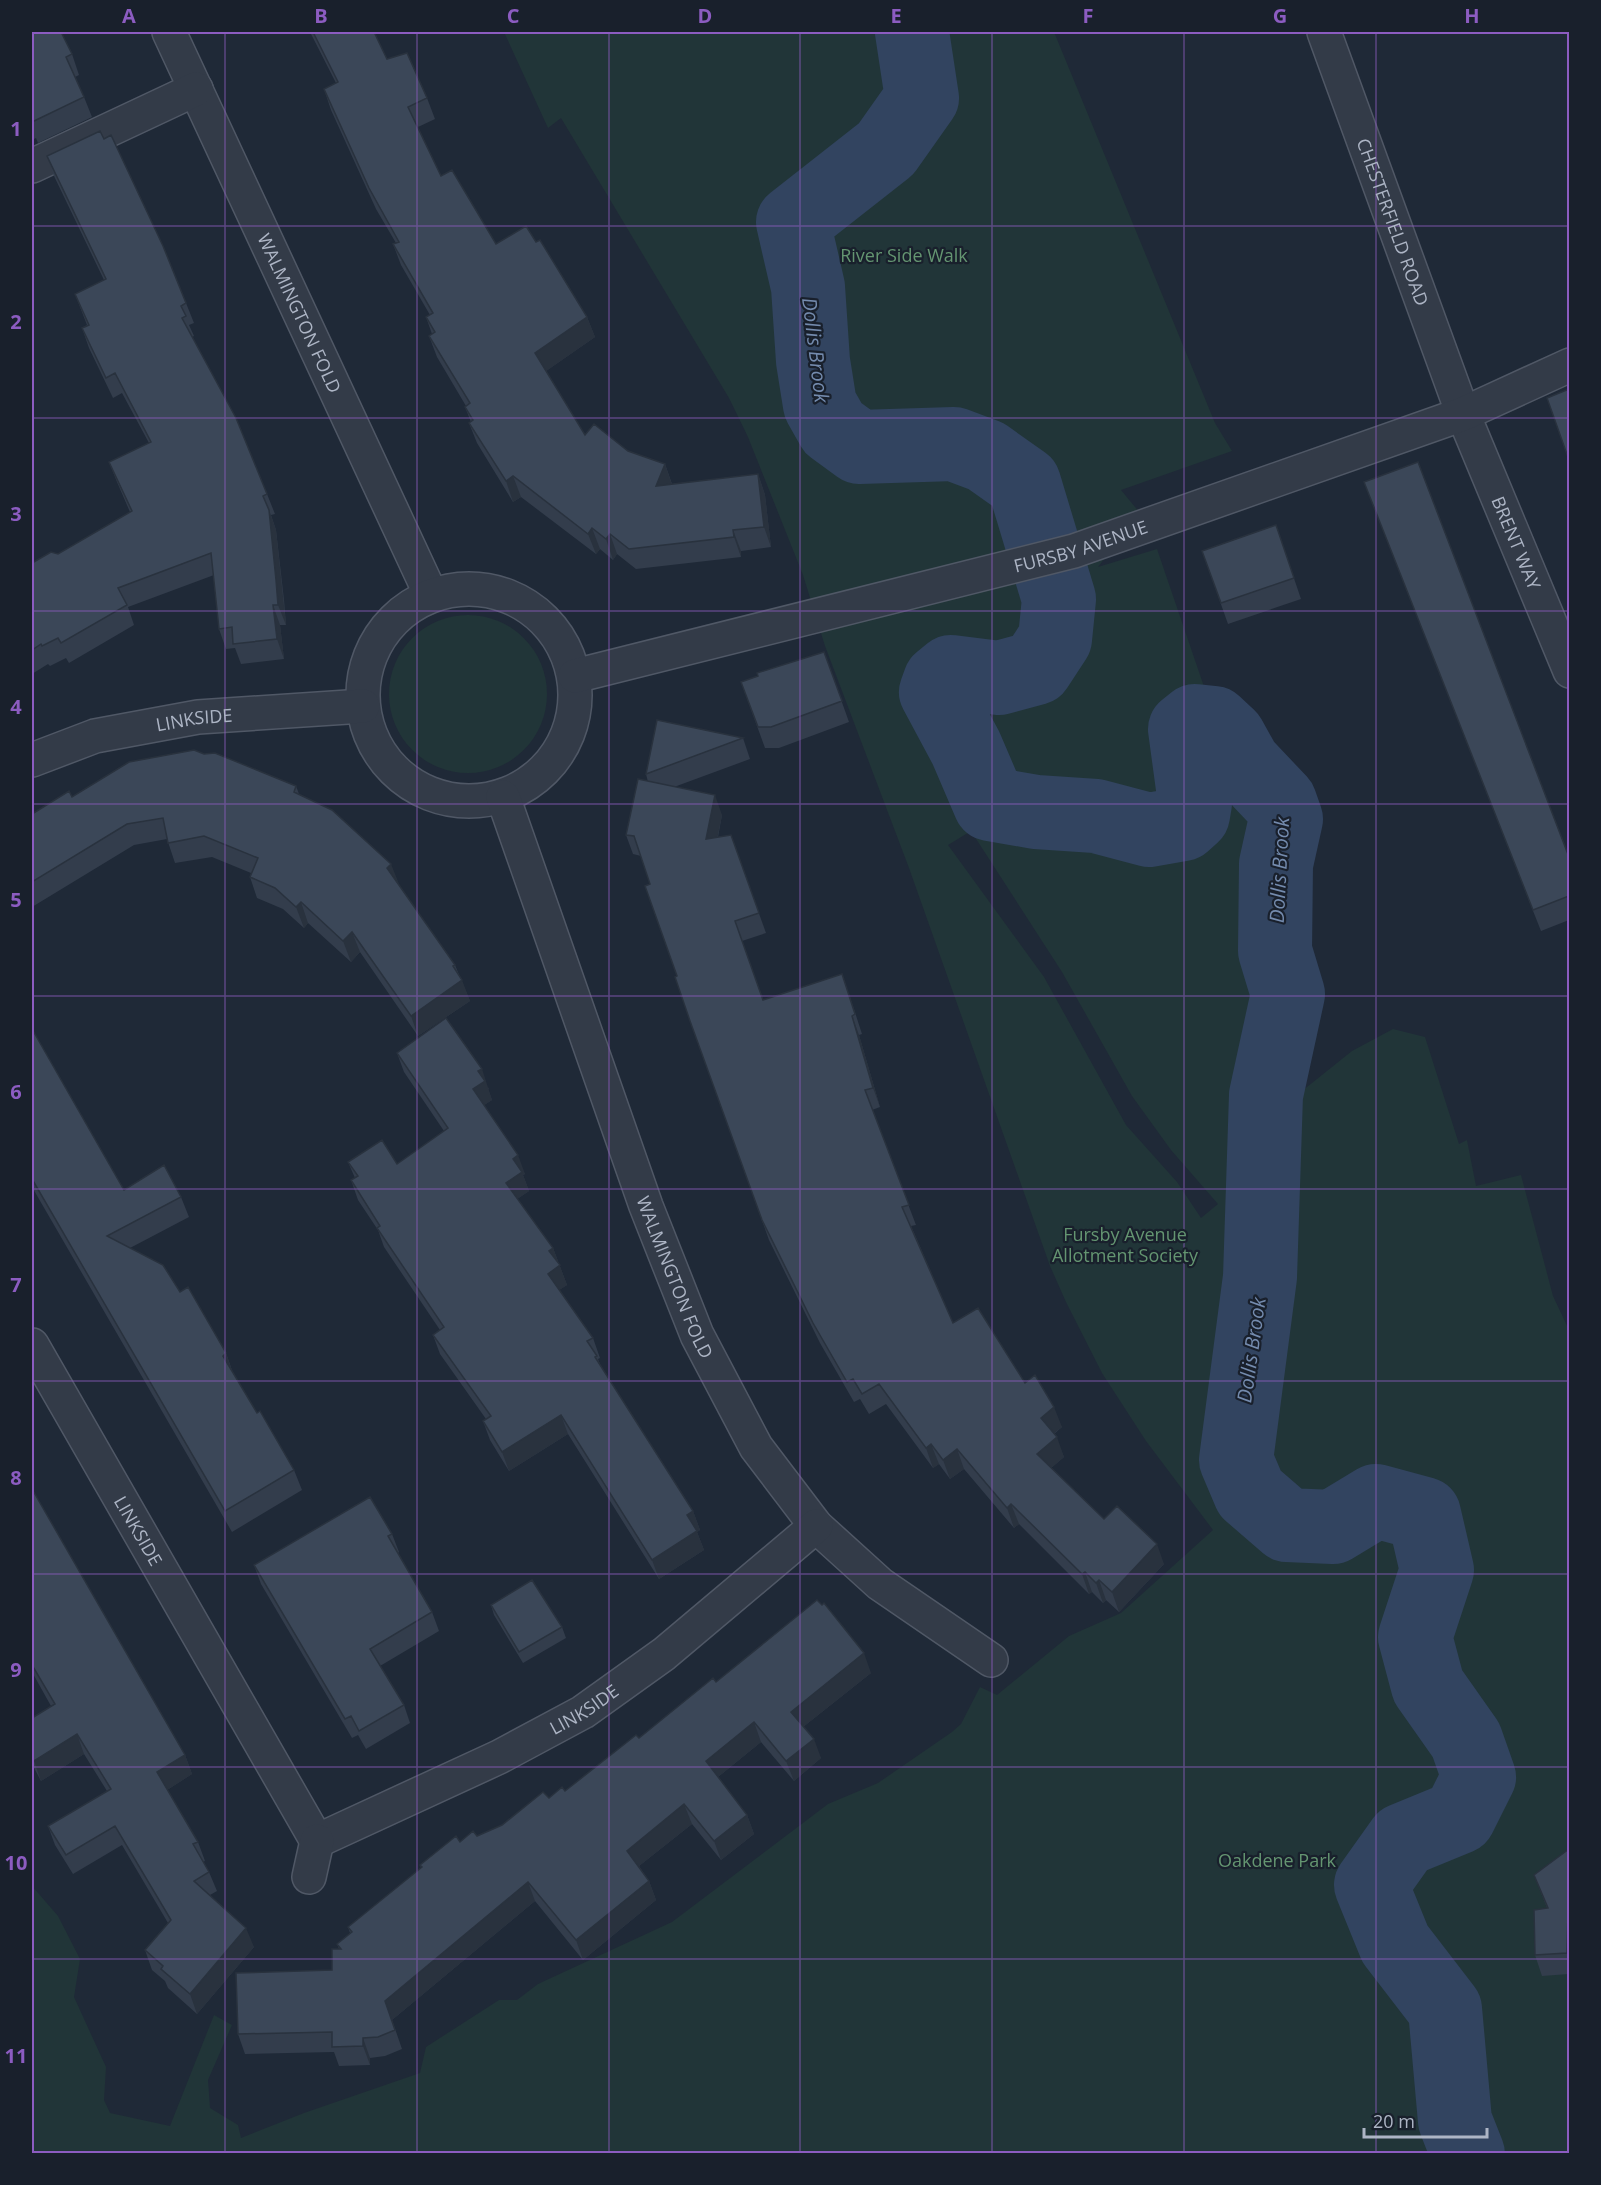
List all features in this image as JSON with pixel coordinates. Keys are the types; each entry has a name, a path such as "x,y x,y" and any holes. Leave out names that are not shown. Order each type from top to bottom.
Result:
{"street":[{"name":"WALMINGTON FOLD","path":"169,32 431,595"},
{"name":"CHESTERFIELD ROAD","path":"1324,32 1463,414"},
{"path":"32,166 196,89"},
{"name":"FURSBY AVENUE","path":"574,676 1074,551 1463,414 1569,365"},
{"name":"BRENT WAY","path":"1463,414 1569,671"},
{"path":"461,589 482,590 492,591 522,602 546,621 565,646 574,676 576,706 568,736 553,762 530,783 502,797 471,803 440,798 410,785 387,764 370,736 363,706 365,671 379,639 401,613 431,595 461,589"},
{"name":"LINKSIDE","path":"32,760 95,736 198,717 363,706"},
{"name":"WALMINGTON FOLD","path":"502,797 646,1206 697,1335 756,1447 816,1526 880,1584 991,1660"},
{"name":"LINKSIDE","path":"32,1345 318,1840 499,1757 583,1712 664,1654 816,1526"},
{"path":"309,1877 318,1840"}],"green space":[{"name":"Oakdene Park","path":"504,32 1054,32 1215,423 1232,451 1121,490 1140,513 1098,567 1157,549 1212,710 1238,721 1254,756 1265,761 1273,769 1291,789 1297,800 1299,810 1286,849 1285,863 1286,893 1293,941 1283,946 1295,973 1299,990 1296,1014 1283,1049 1281,1062 1287,1090 1302,1091 1352,1051 1393,1029 1425,1037 1459,1144 1467,1140 1476,1186 1521,1175 1553,1296 1569,1330 1569,2153 32,2153 32,1886 58,1916 80,1959 74,1997 106,2067 104,2100 110,2113 170,2126 214,2015 232,2025 208,2080 210,2108 238,2125 241,2138 304,2113 420,2073 426,2047 499,2000 517,2000 538,1984 672,1922 828,1804 878,1783 952,1732 961,1724 980,1687 997,1695 1069,1636 1121,1613 1213,1530 1146,1441 1102,1373 1050,1266 909,868 825,646 803,575 748,437 729,398 561,118 548,128","holes":["971,831 1062,972 1132,1096 1171,1150 1218,1204 1201,1218 1177,1182 1126,1125 1044,977 948,845"]},
{"path":"468,615 483,616 498,621 512,628 524,638 534,650 541,664 546,679 546,709 541,724 534,738 524,750 512,760 498,767 483,772 468,773 453,772 438,767 424,760 412,750 402,738 395,724 390,709 389,694 390,679 395,664 402,650 412,638 424,628 438,621 453,616"}],"building":[{"path":"32,32 61,32 72,54 66,57 84,97 32,122"},
{"path":"313,32 374,32 387,59 407,53 427,98 408,107 441,176 452,170 496,244 526,226 536,242 540,240 587,317 535,353 585,435 594,424 628,451 665,464 656,486 758,474 764,527 733,530 734,537 629,549 610,534 606,539 592,528 588,534 513,476 506,481 469,423 473,420 465,407 470,403 429,336 435,332 426,317 433,313 393,244 399,242 369,188 324,89 338,82"},
{"path":"100,131 104,139 111,135 163,246 186,303 181,306 186,316 182,318 236,418 267,494 263,496 269,510 276,580 278,605 273,605 277,639 233,644 232,627 219,629 211,553 118,588 127,605 61,643 58,638 32,650 32,563 51,552 58,554 132,511 109,462 151,442 115,373 106,378 82,328 89,325 75,294 106,279 47,156"},
{"path":"1569,389 1569,460 1547,398"},
{"path":"1418,462 1569,857 1569,896 1533,910 1364,482"},
{"path":"1276,525 1294,578 1221,603 1202,551"},
{"path":"824,652 842,701 771,727 758,727 741,682 758,676 757,673"},
{"path":"657,720 743,738 646,774"},
{"path":"194,750 204,754 215,753 296,786 294,792 332,810 391,864 387,868 455,965 453,966 462,980 411,1016 352,932 343,941 301,902 296,907 275,888 250,877 258,858 204,836 168,843 163,818 127,824 32,882 32,814 69,791 72,797 129,762"},
{"path":"638,779 715,795 706,839 731,835 759,913 735,921 763,1000 842,974 855,1014 852,1016 873,1088 865,1090 909,1205 902,1207 953,1323 978,1308 1025,1383 1035,1375 1054,1407 1041,1418 1057,1437 1037,1454 1104,1519 1117,1506 1157,1544 1112,1592 1099,1580 1096,1583 1085,1572 1082,1574 1011,1504 1007,1508 957,1449 943,1460 931,1444 926,1448 879,1384 862,1394 853,1379 847,1382 813,1323 762,1220 690,1021 675,977 677,976 645,886 650,884 634,836 626,835"},
{"path":"446,1018 482,1069 478,1071 485,1081 473,1089 518,1155 513,1159 522,1172 506,1183 553,1248 549,1251 560,1265 548,1274 593,1338 587,1341 597,1356 595,1357 693,1511 687,1515 697,1531 652,1560 561,1415 502,1452 483,1421 491,1416 433,1335 444,1327 377,1228 380,1226 351,1180 358,1176 348,1162 382,1140 397,1164 448,1128 397,1053"},
{"path":"32,1029 124,1190 164,1165 181,1197 107,1236 163,1265 180,1292 188,1287 226,1353 223,1356 257,1413 260,1411 294,1470 225,1511 32,1179"},
{"path":"32,1489 185,1755 157,1772 198,1842 193,1844 209,1872 194,1881 246,1928 190,1994 161,1969 163,1966 145,1950 171,1920 115,1826 66,1855 48,1826 111,1789 77,1734 34,1761 32,1757 32,1718 55,1704 32,1665"},
{"path":"370,1497 392,1534 388,1536 432,1612 370,1649 404,1705 359,1731 351,1716 345,1719 254,1565"},
{"path":"532,1580 562,1627 519,1652 491,1605"},
{"path":"817,1600 822,1605 824,1603 864,1653 791,1712 814,1739 786,1761 754,1722 706,1761 747,1815 714,1841 684,1804 627,1851 649,1881 576,1940 528,1882 385,2001 395,2030 378,2037 363,2038 363,2046 332,2047 332,2032 238,2034 236,1973 332,1970 332,1949 341,1949 337,1944 352,1932 348,1927 456,1836 460,1842 473,1831 477,1836 502,1825 543,1792 549,1798 562,1787 565,1791 636,1735 639,1738 713,1678 716,1682"},
{"path":"1569,1849 1567,1953 1535,1955 1534,1910 1548,1908 1534,1875"}],"waterway":[{"name":"Dollis Brook","path":"912,32 922,98 886,149 793,222 808,287 813,361 820,405 833,428 859,447 954,444 986,456 1024,483 1059,599 1055,639 1036,668 999,678 951,672 940,681 936,692 966,748 990,804 1036,812 1096,816 1149,830 1183,824 1193,815 1195,803 1185,729 1195,721 1214,723 1229,737 1244,764 1280,802 1286,819 1276,864 1275,951 1288,994 1266,1095 1260,1277 1236,1460 1250,1493 1287,1525 1333,1527 1376,1501 1424,1514 1437,1570 1415,1637 1428,1686 1466,1740 1479,1777 1459,1817 1403,1840 1371,1885 1395,1944 1445,2009 1455,2121 1468,2154"}],"park label":[{"name":"River Side Walk","path":"904,255"},
{"name":"Fursby Avenue Allotment Society","path":"1125,1244"}]}
